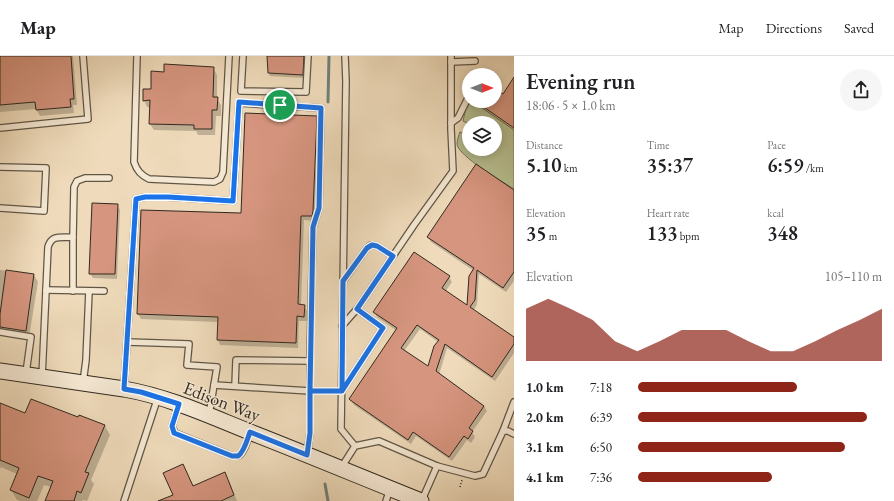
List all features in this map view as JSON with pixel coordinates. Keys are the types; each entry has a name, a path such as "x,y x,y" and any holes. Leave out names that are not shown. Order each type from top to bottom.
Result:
{"street":[{"name":"Edison Way","path":"0,371 124,389 158,397 209,415 341,468 388,495 421,501"}],"lane":[{"path":"0,128 88,119 83,56"},
{"path":"137,56 134,162 136,170 141,175 149,179 214,182 220,179 223,172 229,56"},
{"path":"243,56 241,92 306,92 308,56"},
{"path":"345,56 341,429 355,446"},
{"path":"342,326 357,309 453,171 451,59 475,62"},
{"path":"124,389 136,199 145,197 168,197 233,201 239,102 321,108 319,208 313,227 310,433 307,455"},
{"path":"451,123 458,118 463,108"},
{"path":"0,167 46,168 44,211 0,208"},
{"path":"73,290 74,186 77,181 85,178 109,178"},
{"path":"42,377 48,247 52,239 73,237"},
{"path":"343,281 367,248 372,245 377,246 393,256"},
{"path":"46,290 104,291"},
{"path":"83,383 86,360 89,291"},
{"path":"342,391 383,328 357,309"},
{"path":"0,332 31,337 25,375"},
{"path":"127,342 189,344 187,365 217,367 209,415"},
{"path":"235,386 236,360 310,362"},
{"path":"214,385 310,391 342,391"},
{"path":"124,501 158,397"},
{"path":"341,468 355,446 379,442 437,466 475,476 483,474 503,431 514,402"},
{"path":"179,404 172,426 174,433 232,456 238,456 240,454 250,432"},
{"path":"503,431 508,431 514,434"},
{"path":"421,501 437,466"}],"green space":[{"path":"466,108 482,108 494,116 464,116"},
{"path":"502,122 514,130 514,189 466,156 502,156"},
{"path":"460,132 462,132 462,152 457,144"}],"building":[{"path":"0,56 71,56 74,99 70,99 71,107 36,110 35,102 0,105"},
{"path":"267,56 304,56 303,75 268,73"},
{"path":"164,64 214,67 213,97 218,97 217,110 212,110 212,129 194,129 194,125 149,124 150,100 143,101 143,89 151,89 151,71 164,72"},
{"path":"514,77 514,128 502,120 502,116 497,116 485,108 502,108 502,93 503,94"},
{"path":"245,113 317,116 313,211 312,216 301,216 298,304 305,305 304,317 297,316 296,343 217,340 218,317 137,314 141,210 241,213"},
{"path":"476,164 514,190 514,272 503,288 477,270 475,300 470,307 514,337 514,344 492,377 445,344 436,371 484,406 469,428 473,431 468,439 464,436 449,457 413,432 408,440 349,399 397,328 373,312 414,252 450,276 442,288 467,305 469,276 474,268 427,237","holes":["417,325 439,340 434,346 428,366 401,348"]},
{"path":"92,203 118,204 115,274 89,274"},
{"path":"6,270 34,274 26,331 0,327 0,314"},
{"path":"31,399 78,417 79,415 105,425 85,472 89,473 81,493 77,491 74,501 45,501 53,481 38,476 29,498 10,490 19,468 0,460 0,403 25,413"},
{"path":"183,464 193,486 225,472 234,495 221,501 158,501 173,495 163,473"}],"waterway":[{"path":"328,102 329,56"},
{"path":"325,484 328,501"}],"route":[{"path":"280,105 239,102 233,201 168,197 145,197 136,199 124,389 141,392 179,404 172,426 174,433 232,456 238,456 240,454 250,432 307,455 310,433 310,391 342,391 343,281 367,248 372,245 377,246 393,256 357,309 383,328 342,391 310,391 313,227 319,208 321,108 280,105"}]}
